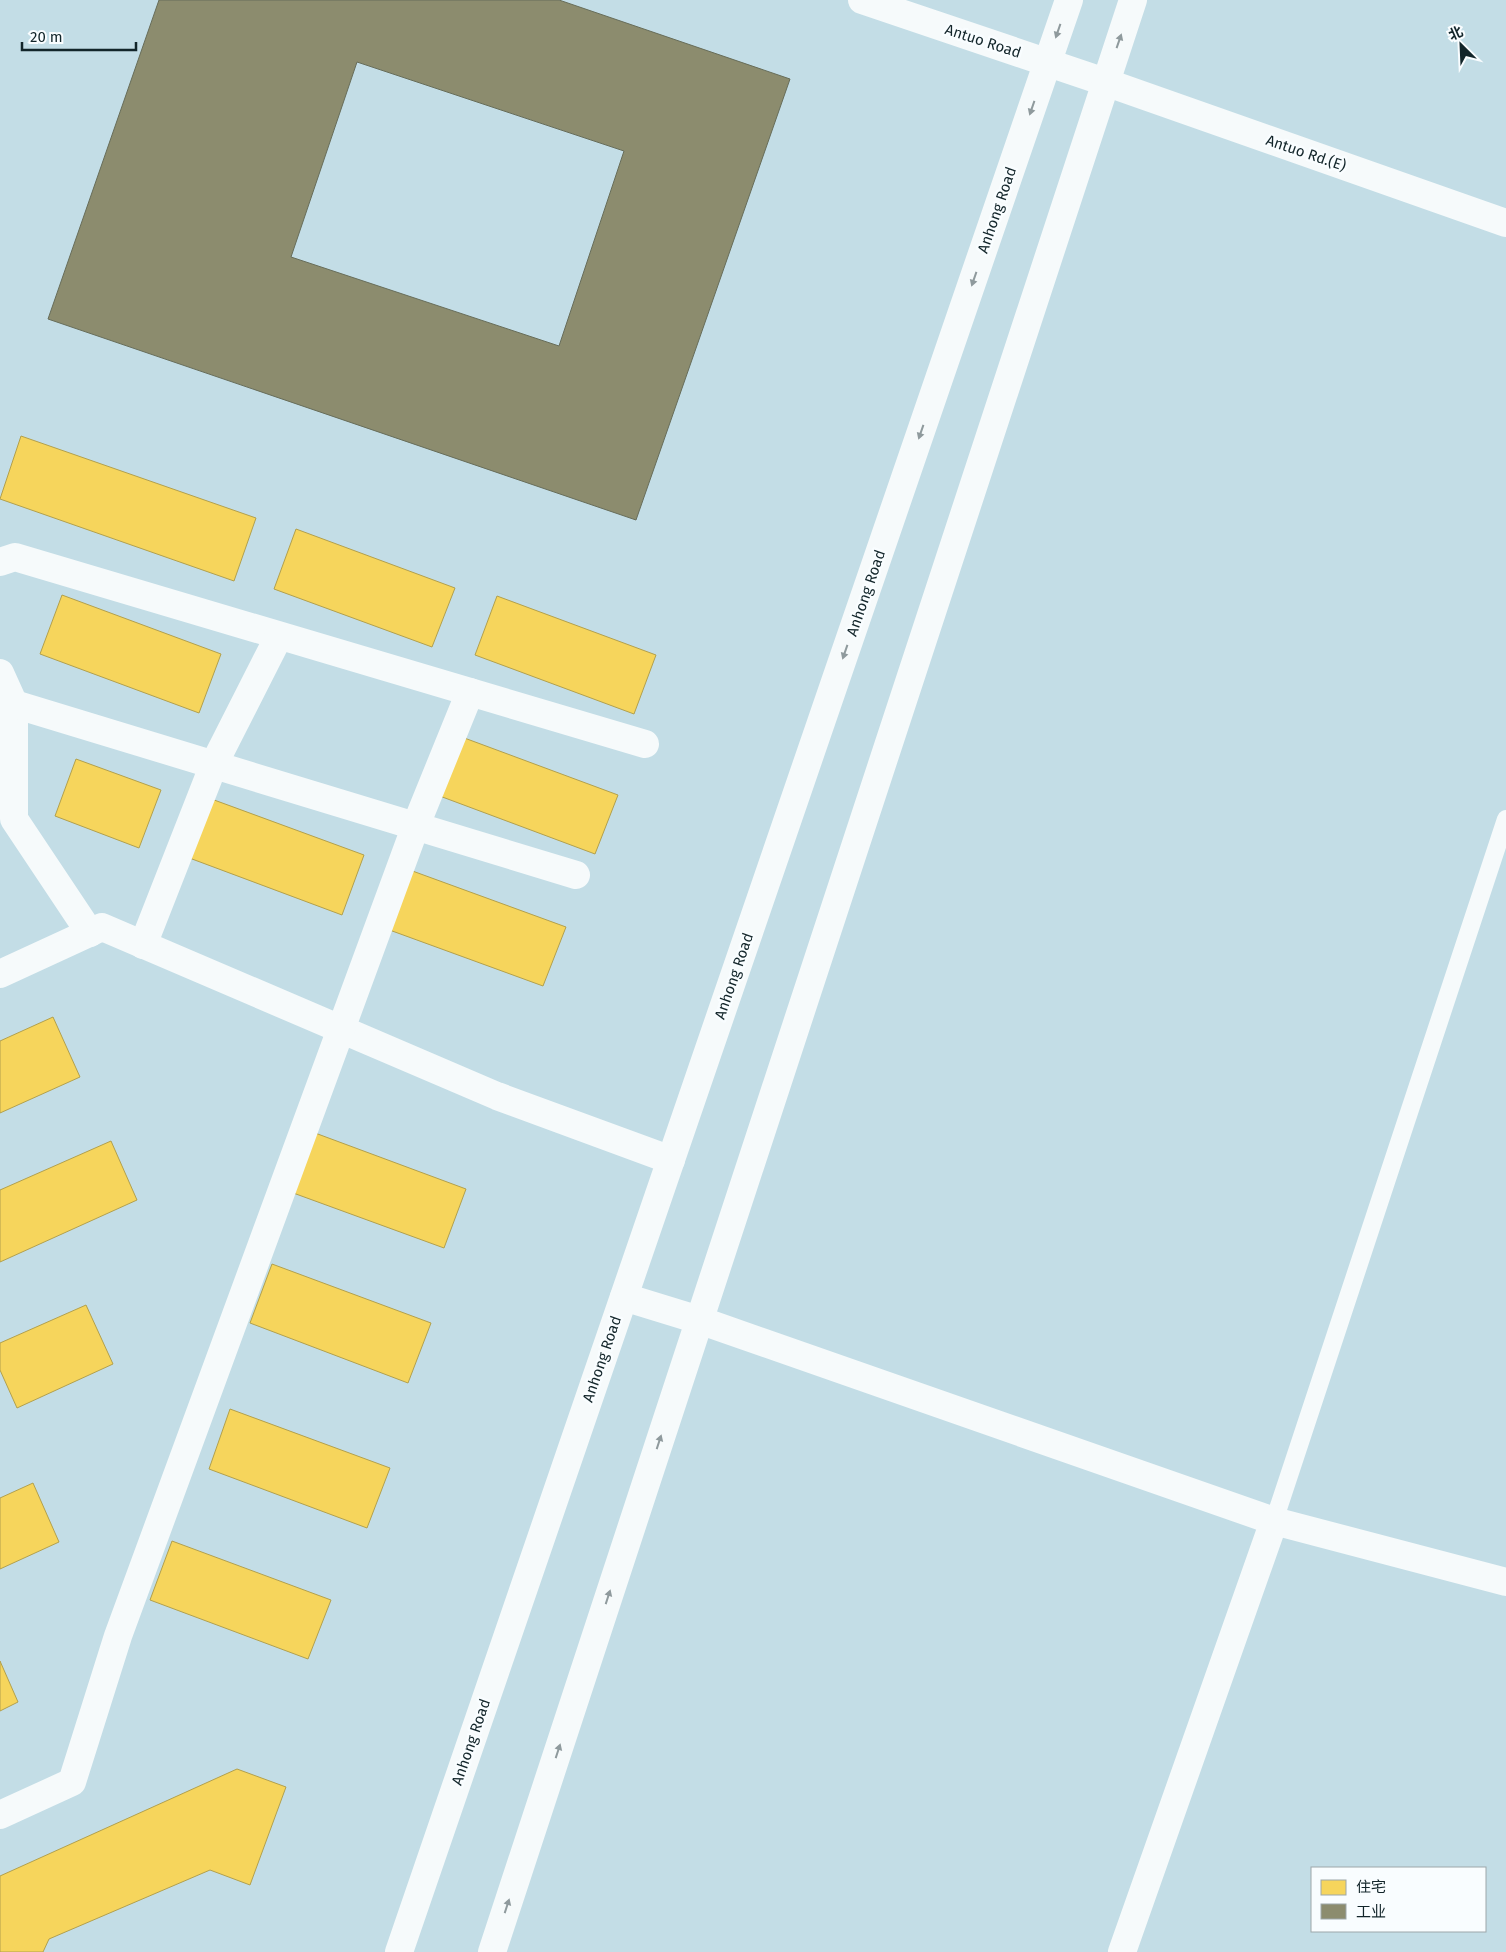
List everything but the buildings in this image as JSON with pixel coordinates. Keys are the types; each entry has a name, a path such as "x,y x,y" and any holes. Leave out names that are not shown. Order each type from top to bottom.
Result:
{"street":[{"name":"Antuo Road","path":"862,0 1105,82"},
{"name":"Anhong Road","path":"398,1952 1069,0"},
{"path":"492,1952 1133,0"},
{"name":"Antuo Rd.(E)","path":"1105,82 1506,224"},
{"path":"0,562 15,557 645,744"},
{"path":"143,944 214,764 280,636"},
{"path":"0,673 14,704 14,819 90,933"},
{"path":"0,1815 72,1782 118,1636 416,825 470,692"},
{"path":"14,704 576,875"},
{"path":"0,974 102,927 497,1096 671,1160"},
{"path":"624,1297 699,1320 1274,1521 1506,1582"},
{"path":"1122,1952 1274,1521"}],"lane":[{"path":"1274,1521 1506,819"}]}
